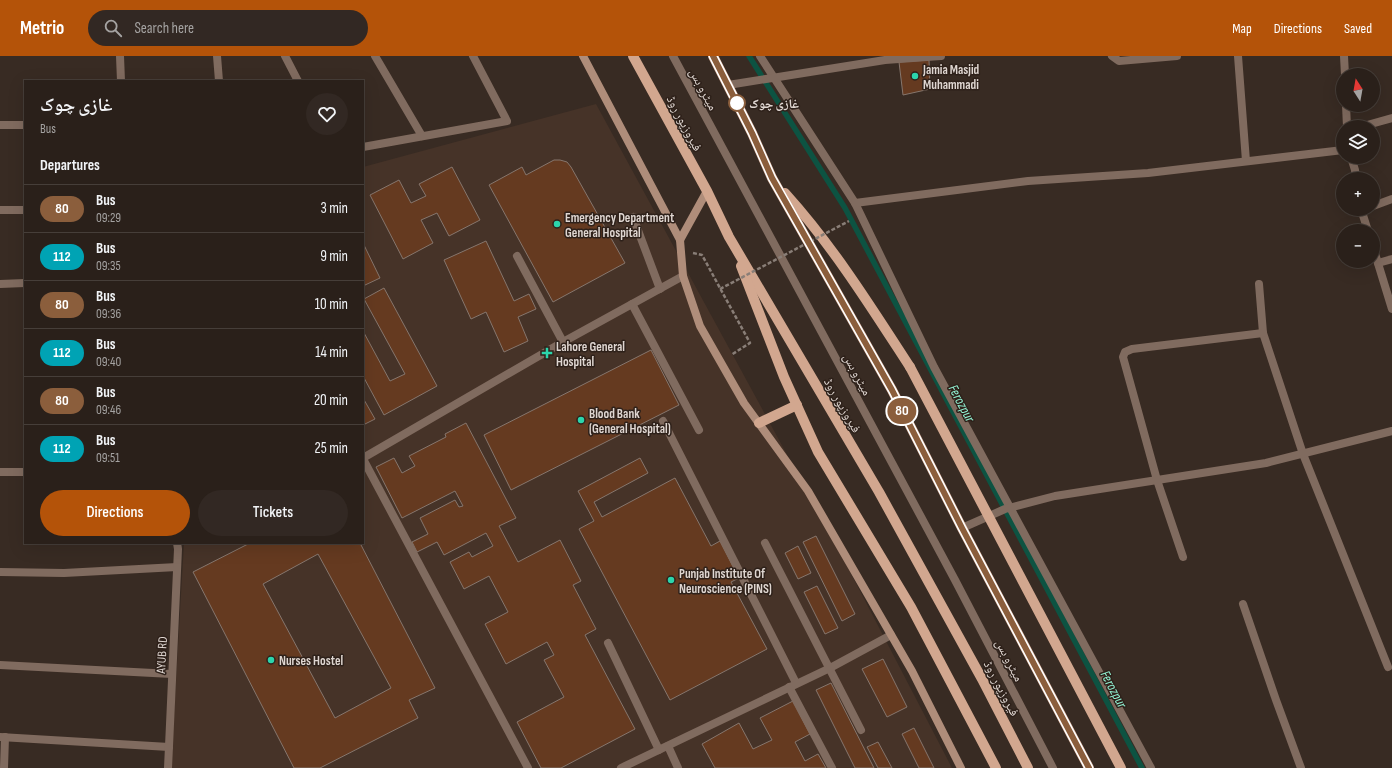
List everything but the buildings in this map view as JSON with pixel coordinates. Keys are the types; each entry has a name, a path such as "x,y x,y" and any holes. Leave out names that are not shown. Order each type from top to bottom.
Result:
{"main road":[{"name":"فیروزپور روڈ","path":"634,56 707,191 729,237 879,492 982,679 1028,768"},
{"path":"713,56 752,133 772,178 892,390 962,528 1089,768"},
{"path":"772,178 801,210 854,280 910,367 1121,768"},
{"path":"729,237 784,377 818,452 911,607 996,768"},
{"path":"759,423 797,405"}],"street":[{"path":"120,56 121,80"},
{"path":"217,56 219,80"},
{"path":"285,56 297,80"},
{"path":"375,56 422,136"},
{"path":"364,146 507,120 473,56"},
{"path":"583,56 680,240 683,276 700,326 744,403 808,491 912,671 961,768"},
{"name":"میٹرو بس","path":"673,56 951,573 1053,768"},
{"path":"760,56 855,203 934,367 1152,768"},
{"path":"728,85 774,79 885,60 941,56"},
{"path":"1112,56 1119,61 1177,56"},
{"path":"1238,56 1246,161"},
{"path":"1344,56 1345,68"},
{"path":"1380,121 1392,118"},
{"path":"0,125 24,125"},
{"path":"855,203 1028,181 1148,173 1336,151"},
{"path":"680,240 707,191"},
{"path":"1380,204 1392,200"},
{"path":"0,210 24,210"},
{"path":"633,217 660,288"},
{"path":"517,256 563,342"},
{"path":"1380,262 1392,259"},
{"path":"1380,268 1392,309"},
{"path":"364,457 563,342 683,276"},
{"path":"0,284 24,283"},
{"path":"1259,284 1263,333 1303,454 1388,667"},
{"path":"632,304 699,430"},
{"path":"1183,557 1157,480 1123,357 1125,352 1132,349 1263,333"},
{"path":"663,421 832,768"},
{"path":"962,528 1010,508 1055,496 1266,464 1392,431"},
{"path":"364,460 528,768"},
{"path":"0,472 24,472"},
{"path":"765,543 830,668 860,730"},
{"name":"AYUB RD","path":"168,768 177,544"},
{"path":"0,572 64,573 177,567"},
{"path":"1243,604 1273,693 1301,768"},
{"path":"621,768 830,668 891,636"},
{"path":"608,642 659,750"},
{"path":"0,665 172,674"},
{"path":"4,768 3,737 169,747"},
{"path":"668,746 678,768"}],"path":[{"path":"720,289 849,221"},
{"path":"702,255 750,343 720,361"}],"shaded area":[{"name":"Lahore General Hospital","path":"596,104 833,539 952,768 171,768 184,544 364,544 364,167"}],"waterway":[{"name":"Ferozpur","path":"749,56 845,208 1142,768"}],"bus line":[{"name":"80","path":"713,56 752,133 772,178 892,390 962,528 1089,768"}],"place":[{"name":"Jamia Masjid Muhammadi","path":"915,76"},
{"name":"غازی چوک","path":"737,103"},
{"name":"Emergency Department General Hospital","path":"557,224"},
{"name":"Lahore General Hospital","path":"547,353"},
{"name":"Blood Bank (General Hospital)","path":"581,420"},
{"name":"Punjab Institute Of Neuroscience (PINS)","path":"671,580"},
{"name":"Nurses Hostel","path":"271,660"}]}
